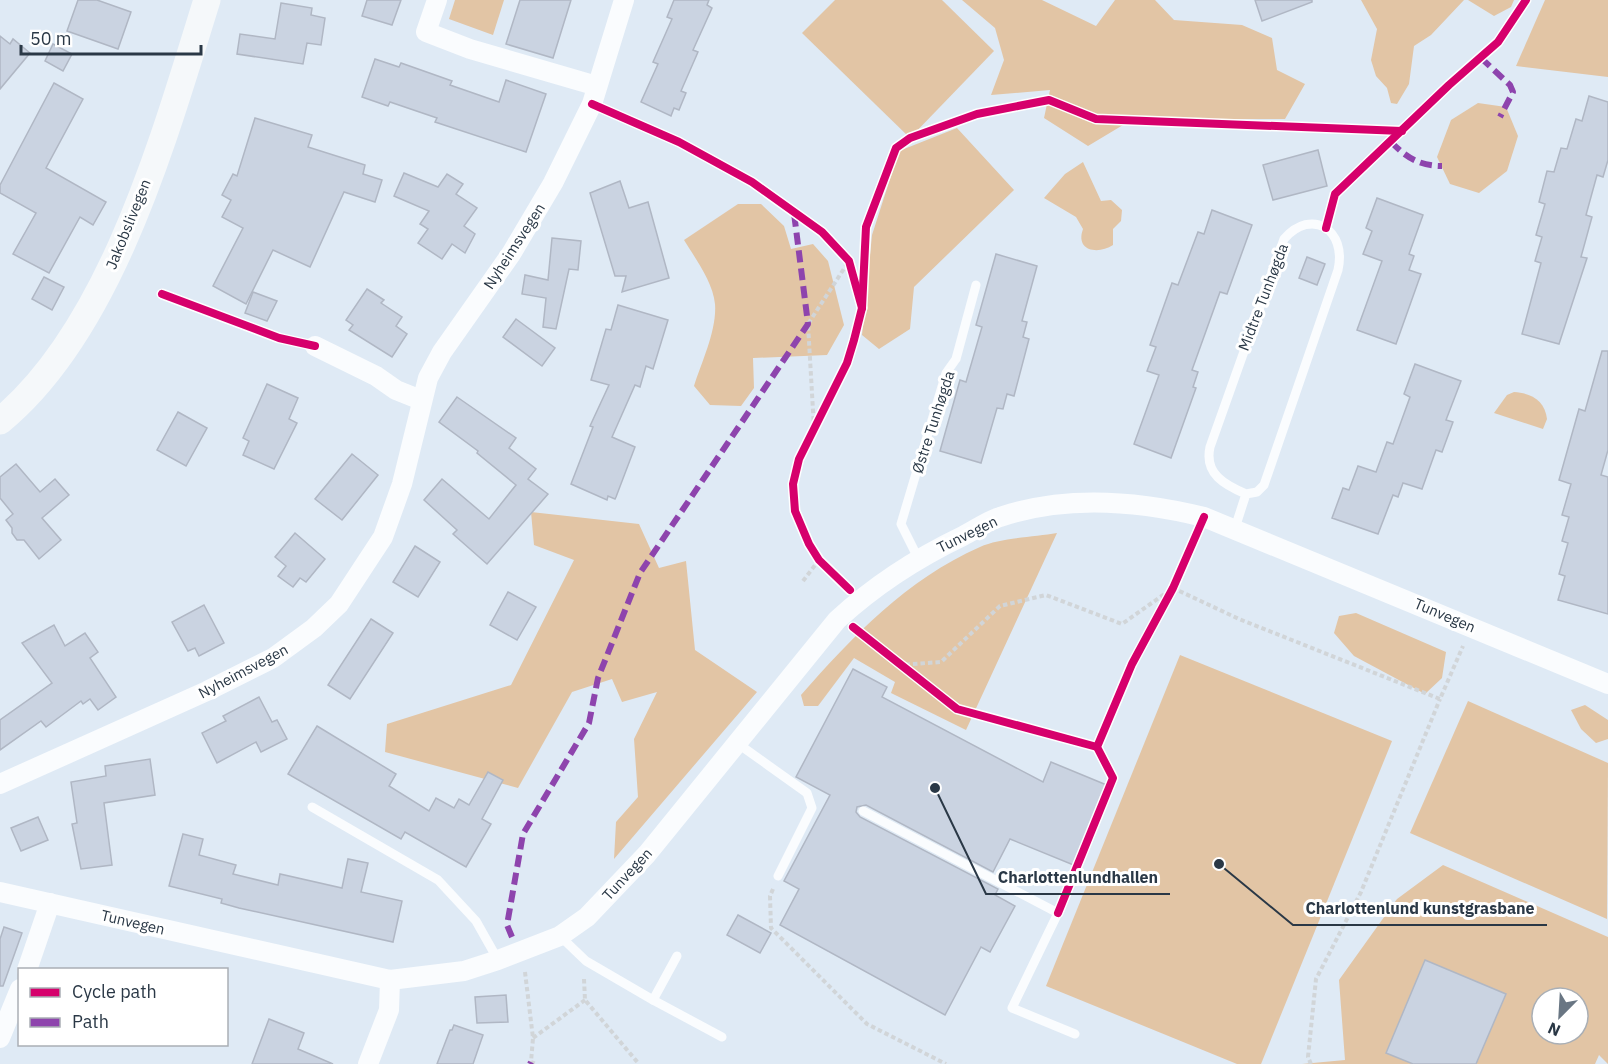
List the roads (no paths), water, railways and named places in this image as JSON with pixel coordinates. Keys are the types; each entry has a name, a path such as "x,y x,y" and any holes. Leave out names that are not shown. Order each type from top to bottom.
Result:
{"street":[{"name":"Jakobslivegen","path":"0,420 38,381 56,358 109,273 136,213 207,0"},
{"path":"437,0 426,32 470,49 597,86"},
{"name":"Nyheimsvegen","path":"0,784 207,691 273,658 314,628 339,604 383,537 402,484 421,400 442,352 511,254 553,183 592,104 624,0"},
{"path":"315,346 376,376 396,390 421,400"},
{"name":"Tunvegen","path":"0,892 390,980 464,971 498,960 560,936 588,917 647,854 837,620 859,599 918,558 999,517 1048,507 1099,503 1152,506 1196,515 1235,528 1608,684"},
{"path":"27,968 50,903"},
{"path":"368,1064 389,1010 390,980"},
{"path":"0,1038 18,994"}],"lane":[{"name":"Midtre Tunhøgda","path":"1317,225 1326,228 1337,241 1341,257 1338,270 1264,485 1257,492 1246,494 1233,488 1212,472 1208,456 1210,447 1284,239 1299,226 1317,225"},
{"name":"Østre Tunhøgda","path":"918,558 901,524 946,373 956,359 976,285"},
{"path":"1235,528 1246,494"},
{"path":"737,743 807,793 812,808 778,876"},
{"path":"312,807 438,880 476,921 498,960"},
{"path":"863,812 1058,913 1012,1008 1075,1034"},
{"path":"560,936 586,961 723,1037"},
{"path":"653,1000 677,956"}],"place":[{"name":"Charlottenlundhallen","path":"935,788"},
{"name":"Charlottenlund kunstgrasbane","path":"1219,864"}]}
